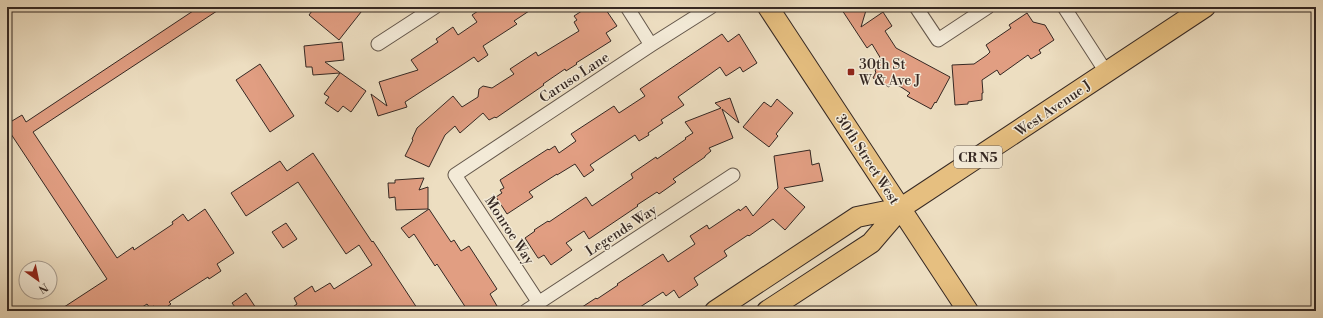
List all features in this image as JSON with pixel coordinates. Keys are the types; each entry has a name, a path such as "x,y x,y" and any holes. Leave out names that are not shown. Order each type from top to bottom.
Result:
{"main road":[{"name":"30th Street West","path":"768,7 968,311"},
{"name":"West Avenue J","path":"767,311 871,243 901,208 1205,7"},
{"name":"West Avenue J","path":"715,311 857,217 901,208"}],"street":[{"path":"378,44 435,7"},
{"path":"627,7 651,45"},
{"name":"Caruso Lane","path":"455,175 711,7"},
{"path":"916,7 938,40 988,7"},
{"path":"1064,7 1106,72"},
{"name":"Monroe Way","path":"455,175 539,303"},
{"name":"Legends Way","path":"526,311 733,176"}],"building":[{"path":"199,7 223,7 33,132 117,258 133,247 134,250 173,224 172,222 183,214 188,221 205,209 234,253 217,264 221,271 209,279 208,277 169,302 171,304 161,311 158,311 154,306 150,308 147,304 136,311 58,311 107,279 7,128 7,124 22,115 26,122"},
{"path":"315,7 365,7 339,40 309,15"},
{"path":"484,7 535,7 514,21 517,24 483,46 488,55 478,62 474,57 405,102 407,107 378,116 371,94 387,106 379,82 418,70 411,60 438,42 436,39 453,27 458,35 477,22 472,15"},
{"path":"588,7 604,7 617,26 606,33 611,41 566,71 565,69 496,118 495,117 489,120 483,113 460,133 455,126 445,135 429,167 405,156 417,128 453,96 462,107 478,97 479,89 483,86 492,88 514,74 510,69 536,52 538,56 579,31 574,22 577,20 574,16"},
{"path":"840,7 867,7 861,27 883,12 892,26 885,31 896,48 950,77 936,103 935,102 931,109 907,96 910,93 901,87 891,82 889,87 873,78 881,59 872,44 867,48"},
{"path":"1027,13 1033,22 1045,25 1054,40 1039,50 1041,53 1031,59 1028,55 1000,75 997,70 982,80 982,100 968,102 968,104 955,105 952,65 974,64 987,55 990,52 986,45 1011,28 1009,25"},
{"path":"722,34 728,42 739,34 757,63 743,72 740,67 726,76 720,67 678,97 684,105 661,120 663,123 648,133 649,135 639,141 635,135 590,165 594,170 584,177 575,164 557,174 529,192 533,197 507,214 496,197 502,193 500,190 504,188 500,180 548,149 549,150 555,146 559,153 576,141 571,134 614,106 619,113 645,96 640,89"},
{"path":"342,42 344,60 325,62 366,91 351,112 343,106 338,112 325,103 329,97 324,94 340,73 313,75 312,67 306,67 304,46"},
{"path":"260,64 294,116 270,132 236,80"},
{"path":"730,98 739,123 722,109 733,138 709,148 711,151 705,157 673,179 676,182 659,194 657,192 637,205 638,206 589,239 584,231 566,243 572,250 551,265 544,255 538,258 525,238 535,231 534,230 548,221 549,222 586,197 592,206 633,178 631,174 656,157 657,159 693,133 685,122 721,108 715,103"},
{"path":"777,99 793,113 776,134 778,136 769,147 743,127 764,102 771,107"},
{"path":"810,150 812,165 819,163 823,181 784,188 805,207 785,230 773,219 749,236 748,235 724,251 727,256 694,278 698,285 679,298 674,290 666,296 663,292 634,311 576,311 596,298 597,299 663,254 668,262 695,244 690,236 707,225 709,229 746,206 753,216 778,188 774,156"},
{"path":"313,153 419,311 287,311 297,304 294,298 312,286 315,292 330,283 334,289 372,265 359,245 346,254 298,182 246,216 231,193 280,161 287,171"},
{"path":"424,178 419,190 428,187 428,209 396,210 395,197 389,198 388,183 395,183 395,180"},
{"path":"429,209 451,242 454,240 461,251 469,246 497,289 490,294 497,306 489,311 468,311 437,264 435,266 414,234 409,238 401,228"},
{"path":"286,223 297,239 283,248 272,232"},
{"path":"246,293 258,311 238,311 232,303"}],"place":[{"name":"30th St W & Ave J","path":"851,72"}]}
